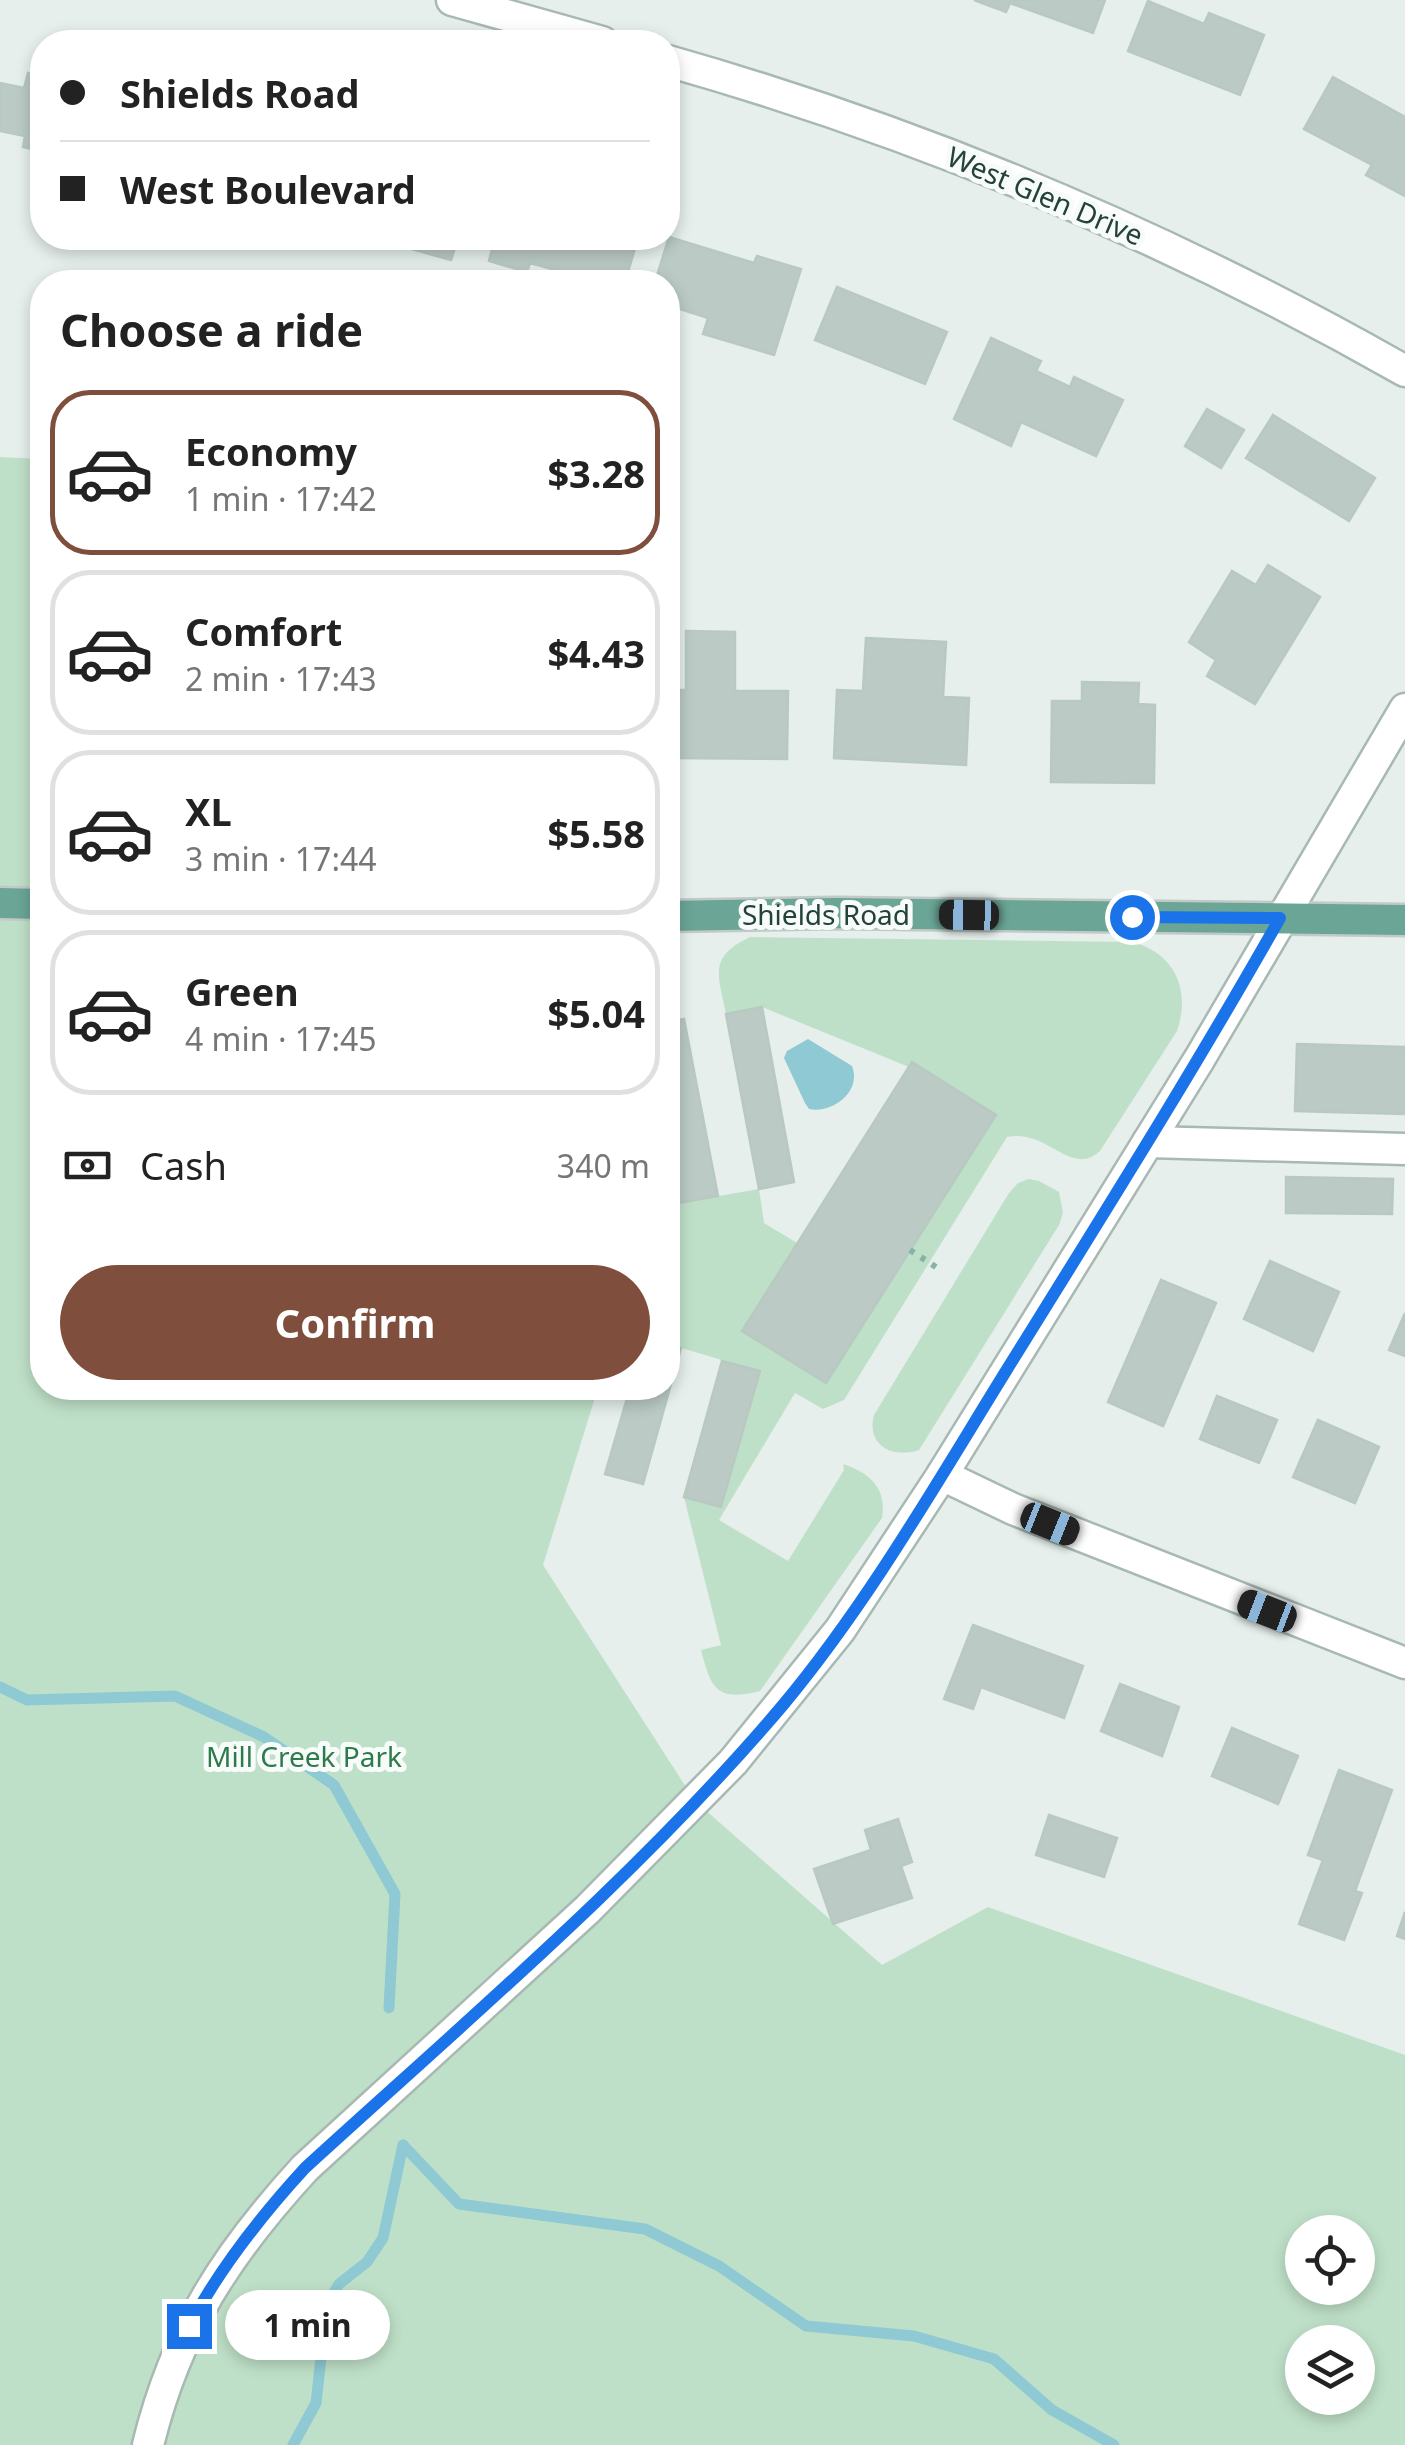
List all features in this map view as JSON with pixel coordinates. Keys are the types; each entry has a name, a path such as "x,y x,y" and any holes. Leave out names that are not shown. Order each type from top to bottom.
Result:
{"main road":[{"path":"0,903 30,904"},
{"name":"Shields Road","path":"680,916 1405,920"}],"street":[{"path":"452,0 559,30"},
{"name":"West Glen Drive","path":"680,64 769,90 910,139 1050,196 1184,255 1326,326 1405,371"},
{"path":"148,2445 157,2408 189,2326 212,2284 263,2213 305,2168 587,1910 733,1762 840,1630 1148,1142 1405,709"},
{"path":"1148,1142 1405,1149"},
{"path":"942,1474 1031,1516 1405,1664"}],"path":[{"path":"910,1250 942,1271"}],"green space":[{"name":"Mill Creek Park","path":"0,457 30,458 30,1400 594,1400 543,1565 695,1801 882,1965 988,1907 1405,2055 1405,2445 0,2445"},
{"path":"750,937 1132,942 1147,947 1169,964 1182,1001 1177,1031 1100,1151 1079,1159 1022,1136 1007,1137 844,1400 823,1409 795,1393 719,1520 788,1561 844,1470 843,1464 875,1483 882,1498 882,1518 760,1691 734,1695 713,1683 701,1650 721,1645 684,1497 722,1507 759,1371 680,1348 680,1203 759,1189 764,1223 797,1243 743,1331 909,1067 762,1007 726,1014 719,968 727,952"},
{"path":"1029,1179 1059,1192 1063,1213 1059,1225 919,1450 899,1453 883,1447 874,1434 874,1415 1009,1193 1018,1183"}],"water":[{"path":"808,1039 852,1066 854,1075 843,1099 818,1110 809,1109 805,1103 784,1058 787,1051"}],"building":[{"path":"974,0 1105,0 1093,33 1010,3 1006,12"},
{"path":"1148,1 1204,24 1209,13 1264,35 1240,95 1128,51"},
{"path":"30,73 30,148 23,147 25,136 0,131 0,83 24,88"},
{"path":"1333,77 1405,117 1405,196 1366,175 1372,165 1304,129"},
{"path":"680,240 754,263 757,256 801,269 774,355 703,334 708,318 680,309 680,270 659,270 665,250 680,250"},
{"path":"415,250 454,250 451,260"},
{"path":"492,250 634,250 629,270 555,270 530,263 528,270 520,270 489,261"},
{"path":"837,287 947,332 925,384 815,340"},
{"path":"991,338 1041,361 1036,371 1070,387 1074,377 1123,400 1096,456 1021,422 1011,446 954,419"},
{"path":"1207,409 1244,430 1221,468 1185,446"},
{"path":"1273,415 1375,478 1349,521 1246,458"},
{"path":"1268,565 1320,597 1255,704 1207,676 1216,660 1189,642 1232,571 1256,585"},
{"path":"686,631 735,632 735,691 788,691 787,759 680,758 680,690 686,690"},
{"path":"866,638 946,642 943,697 969,698 966,765 834,758 837,690 863,691"},
{"path":"1082,682 1139,683 1138,704 1155,705 1154,783 1051,782 1052,701 1082,701"},
{"path":"762,1007 794,1182 759,1189 726,1014"},
{"path":"684,1019 718,1196 680,1203 680,1020"},
{"path":"1297,1044 1405,1047 1405,1114 1295,1111"},
{"path":"912,1062 996,1115 826,1383 742,1331"},
{"path":"1286,1177 1393,1179 1392,1214 1286,1213"},
{"path":"1270,1261 1339,1292 1313,1351 1244,1319"},
{"path":"1161,1280 1216,1303 1163,1426 1108,1402"},
{"path":"1405,1313 1405,1356 1389,1350"},
{"path":"722,1361 760,1371 721,1507 684,1497"},
{"path":"1217,1396 1277,1420 1259,1463 1200,1439"},
{"path":"627,1400 666,1400 643,1484 605,1474"},
{"path":"1318,1420 1379,1447 1355,1503 1293,1477"},
{"path":"973,1625 1083,1666 1064,1718 981,1687 973,1709 944,1699"},
{"path":"1120,1684 1179,1707 1162,1756 1101,1731"},
{"path":"1232,1728 1298,1756 1278,1804 1212,1776"},
{"path":"1339,1770 1392,1790 1355,1891 1362,1893 1344,1940 1299,1924 1323,1860 1308,1855"},
{"path":"1049,1815 1117,1838 1104,1877 1036,1855"},
{"path":"898,1819 912,1862 901,1866 912,1898 833,1924 814,1869 871,1850 865,1830"},
{"path":"1405,1912 1405,1939 1397,1936"}],"waterway":[{"path":"0,1687 27,1700 175,1696 264,1737 334,1785 395,1894 389,2008"},
{"path":"403,2145 459,2204 645,2229 719,2266 806,2326 914,2336 994,2359 1052,2410 1114,2445"},
{"path":"293,2445 316,2403 322,2313 339,2284 367,2262 383,2238 403,2145"}],"route":[{"path":"189,2326 212,2284 263,2213 305,2168 587,1910 733,1762 840,1630 942,1474 1200,1058 1280,918 1132,917"}]}
